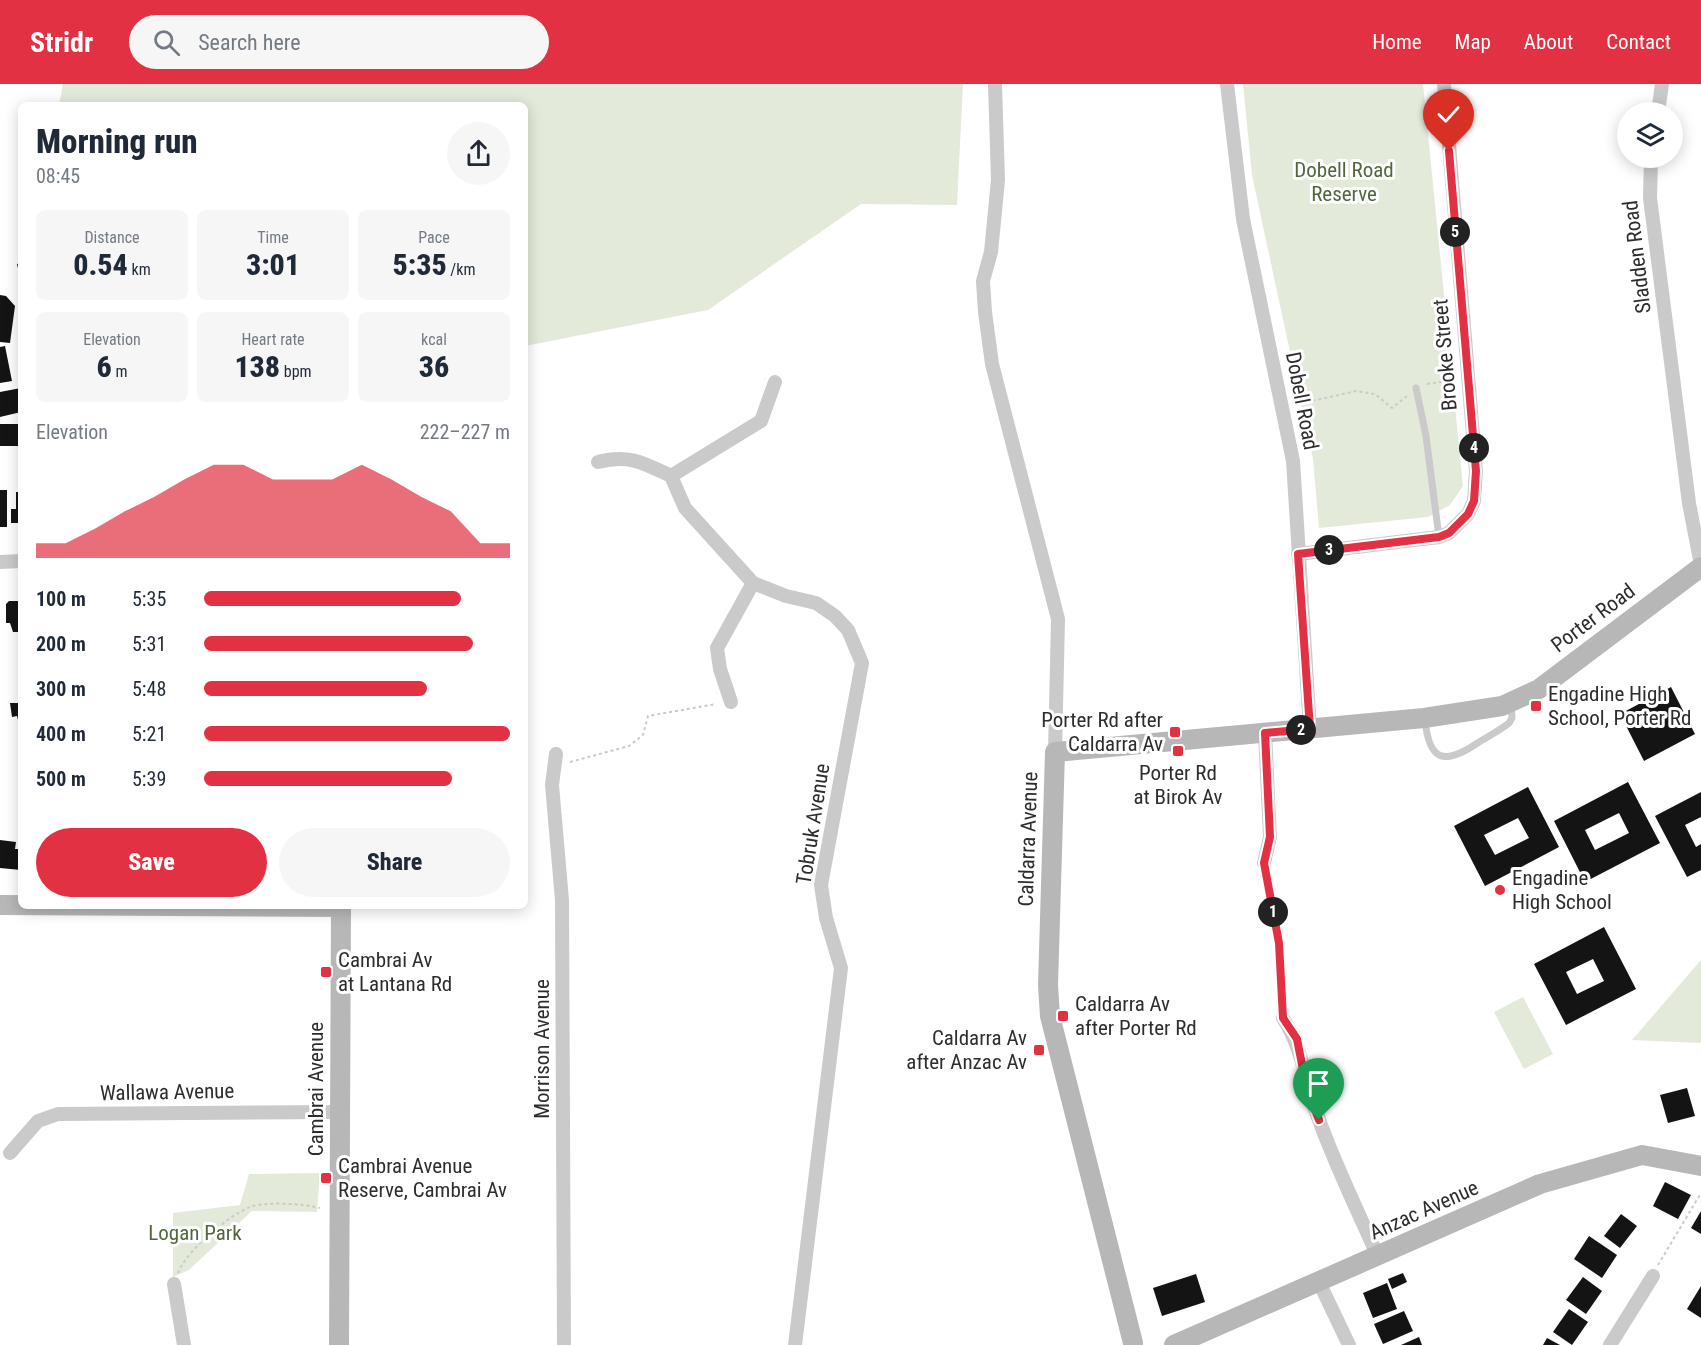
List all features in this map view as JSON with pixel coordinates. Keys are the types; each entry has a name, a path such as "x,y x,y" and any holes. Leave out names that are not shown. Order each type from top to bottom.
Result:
{"street":[{"name":"Caldarra Avenue","path":"994,84 998,180 991,252 983,281 985,312 992,364 1058,619 1048,985 1050,1016 1136,1344"},
{"name":"Dobell Road","path":"1227,84 1242,219 1293,461 1310,729"},
{"name":"Brooke Street","path":"1298,554 1439,537 1459,525 1468,514 1474,501 1476,471 1444,84"},
{"path":"1659,102 1662,84"},
{"name":"Sladden Road","path":"1651,168 1650,198 1689,503 1701,566"},
{"path":"598,462 617,457 640,462 671,476 760,421 775,382"},
{"name":"Tobruk Avenue","path":"671,476 685,508 753,583 786,596 816,603 835,616 848,630 862,663 821,885 826,918 841,968 795,1345"},
{"path":"0,562 18,561"},
{"name":"Porter Road","path":"1055,752 1424,718 1479,712 1511,703 1539,689 1701,566"},
{"path":"731,702 720,669 717,648 753,583"},
{"path":"1264,863 1270,837 1265,733"},
{"name":"Morrison Avenue","path":"556,754 552,785 562,900 564,1345"},
{"path":"0,905 18,905"},
{"name":"Cambrai Avenue","path":"339,1345 341,909"},
{"path":"1283,1018 1297,1039 1306,1085 1319,1120 1378,1257"},
{"name":"Wallawa Avenue","path":"10,1153 38,1122 58,1114 340,1112"},
{"name":"Anzac Avenue","path":"1174,1345 1540,1185 1642,1155 1701,1167"},
{"path":"1610,1345 1653,1276"},
{"path":"1319,1282 1349,1345"},
{"path":"174,1284 184,1345"}],"lane":[{"path":"1416,388 1426,436 1439,537"},
{"path":"1424,718 1431,748 1440,756 1452,758 1509,723 1512,718 1511,703"}],"path":[{"path":"1282,408 1356,391 1375,394 1392,408 1416,388 1434,382 1468,379"},
{"path":"556,754 567,763 603,754 629,746 643,735 648,716 731,702"},
{"path":"1264,863 1279,943 1283,1018"},
{"path":"1653,1276 1663,1253 1701,1193"},
{"path":"174,1284 182,1264 208,1236 251,1206 303,1204 320,1208"}],"green space":[{"path":"63,84 963,84 957,205 861,204 708,310 528,345 528,102 60,102"},
{"name":"Dobell Road Reserve","path":"1243,84 1423,84 1463,486 1450,505 1428,517 1319,528 1313,459 1252,175"},
{"path":"1701,960 1701,1043 1632,1040"},
{"path":"1523,997 1553,1054 1524,1069 1494,1012"},
{"name":"Logan Park","path":"320,1173 317,1212 252,1211 189,1270 173,1277 173,1213 240,1205 249,1174"}],"building":[{"path":"0,295 6,296 15,306 10,343 0,342"},
{"path":"5,346 12,381 0,383 0,347"},
{"path":"18,389 18,413 0,417 0,392"},
{"path":"0,424 18,424 18,446 0,446"},
{"path":"0,490 7,490 7,527 0,527"},
{"path":"16,492 18,492 18,523 11,523 11,509 16,509"},
{"path":"9,601 18,601 18,632 13,632 10,623 6,623 6,604"},
{"path":"1671,687 1695,734 1644,761 1620,714"},
{"path":"10,703 18,703 18,720 17,716 12,717"},
{"path":"1628,782 1660,843 1585,882 1554,821","holes":["1619,813 1629,833 1595,850 1585,830"]},
{"path":"1528,787 1559,847 1485,886 1454,826","holes":["1518,818 1529,838 1495,855 1484,835"]},
{"path":"1701,792 1701,817 1685,825 1696,847 1701,844 1701,870 1687,877 1655,816"},
{"path":"0,840 16,842 18,870 0,868"},
{"path":"1604,927 1636,989 1566,1025 1534,964","holes":["1593,959 1604,981 1577,994 1566,972"]},
{"path":"1687,1088 1695,1116 1668,1123 1660,1095"},
{"path":"1665,1182 1691,1195 1678,1219 1653,1206"},
{"path":"1701,1211 1701,1234 1691,1228"},
{"path":"1621,1214 1637,1226 1620,1248 1604,1236"},
{"path":"1589,1236 1617,1255 1602,1278 1574,1259"},
{"path":"1403,1273 1407,1282 1392,1289 1388,1279"},
{"path":"1196,1274 1205,1302 1162,1316 1153,1288"},
{"path":"1583,1277 1602,1291 1586,1314 1566,1300"},
{"path":"1387,1283 1397,1309 1373,1318 1363,1293"},
{"path":"1701,1286 1701,1318 1687,1309"},
{"path":"1569,1309 1588,1322 1572,1345 1553,1332"},
{"path":"1404,1311 1413,1331 1383,1344 1374,1324"},
{"path":"1419,1337 1422,1345 1401,1345"},
{"path":"1547,1338 1560,1345 1543,1345"}],"place":[{"name":"Engadine High School, Porter Rd","path":"1536,706"},
{"name":"Porter Rd after Caldarra Av","path":"1175,732"},
{"name":"Porter Rd at Birok Av","path":"1178,751"},
{"name":"Engadine High School","path":"1500,890"},
{"name":"Cambrai Av at Lantana Rd","path":"326,972"},
{"name":"Caldarra Av after Porter Rd","path":"1063,1016"},
{"name":"Caldarra Av after Anzac Av","path":"1039,1050"},
{"name":"Cambrai Avenue Reserve, Cambrai Av","path":"326,1178"}],"route":[{"path":"1319,1120 1306,1085 1297,1039 1283,1018 1279,943 1264,863 1270,837 1265,733 1310,729 1298,554 1439,537 1459,525 1468,514 1474,501 1476,471 1449,151"}]}
